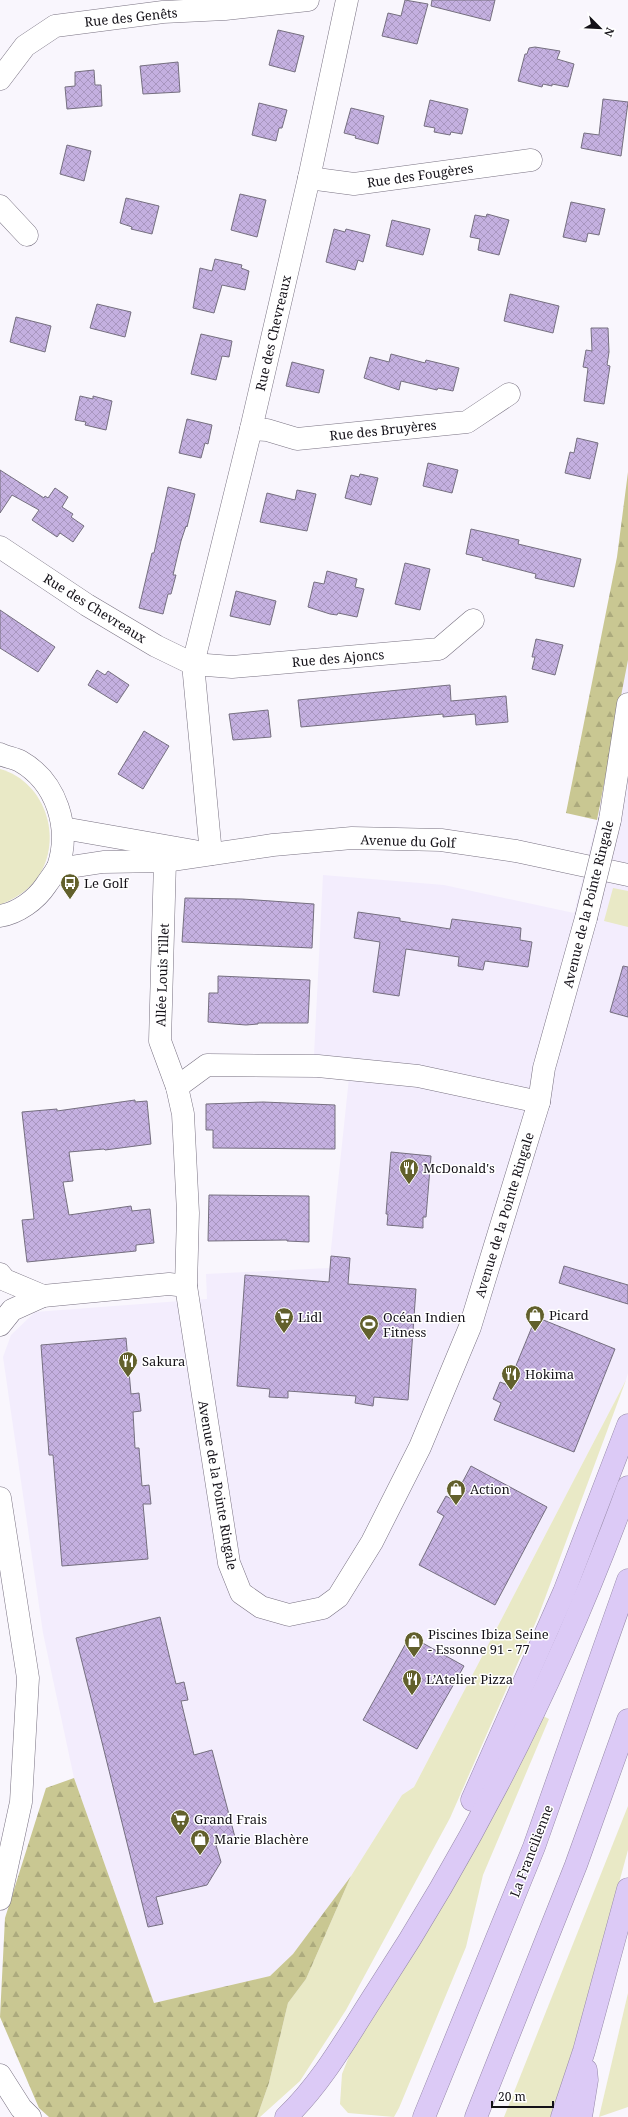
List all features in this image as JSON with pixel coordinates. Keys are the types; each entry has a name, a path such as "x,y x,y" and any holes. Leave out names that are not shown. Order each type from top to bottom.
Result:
{"highway":[{"path":"409,1942 424,1900 500,1740 561,1599 628,1425"},
{"path":"286,2117 309,2093 409,1942 466,1844 542,1692 587,1592 628,1487"},
{"name":"La Francilienne","path":"424,2117 534,1847 628,1580"},
{"path":"476,2117 576,1864 628,1720"},
{"path":"562,2117 584,2051 628,1889"},
{"path":"581,2117 587,2080 584,2051"}],"street":[{"name":"Rue des Genêts","path":"0,79 24,46 55,26 164,12 225,9 308,0"},
{"name":"Rue des Chevreaux","path":"210,854 193,664 251,429 309,178 347,0"},
{"name":"Rue des Fougères","path":"309,178 354,184 531,160"},
{"path":"0,206 27,235"},
{"name":"Rue des Bruyères","path":"251,429 267,430 297,439 467,422 509,394"},
{"name":"Rue des Chevreaux","path":"0,547 87,605 156,646 193,664"},
{"name":"Rue des Ajoncs","path":"193,664 232,667 439,649 474,620"},
{"name":"Avenue de la Pointe Ringale","path":"177,1086 183,1114 187,1198 186,1286 229,1563 242,1593 261,1607 289,1614 322,1608 338,1597 368,1548 420,1447 470,1327 539,1102 544,1068 586,918 610,820 628,704"},
{"path":"0,754 20,761 41,778 57,801 63,828 62,849 57,869 38,897 9,915 0,916"},
{"path":"63,828 210,854"},
{"name":"Avenue du Golf","path":"57,869 103,862 165,862 273,845 352,838 441,840 516,851 628,875"},
{"name":"Allée Louis Tillet","path":"165,862 160,1041 177,1086"},
{"path":"177,1086 207,1065 318,1066 418,1076 539,1102"},
{"path":"0,1274 6,1280 43,1296"},
{"path":"0,1325 12,1310 43,1296 169,1284 186,1286"},
{"path":"0,1498 28,1678 21,1802 0,1899"},
{"path":"0,2075 20,2108 30,2117"}],"shaded area":[{"path":"628,650 628,1373 626,1380 414,1787 402,1795 351,1876 293,1954 270,1976 154,2003 74,1778 43,1633 3,1357 11,1335 35,1312 207,1299 206,1274 329,1268 351,1059 314,1056 323,875 444,885 574,913 597,820"}],"green space":[{"path":"628,472 628,660 597,820 566,813 617,557"},
{"path":"0,769 16,776 30,787 40,800 50,832 49,849 44,866 35,881 23,892 0,905"},
{"path":"613,888 628,891 628,927 604,921"},
{"path":"626,1380 538,1617 450,1818 346,2010 300,2081 260,2117 257,2117 269,2083 288,2003 306,1979 351,1876 402,1795 414,1787"},
{"path":"543,1716 549,1719 483,1875 466,1947 399,2108 394,2117 348,2113 340,2104 342,2074 350,2054 413,1953 512,1780"},
{"path":"74,1778 154,2003 270,1976 293,1954 351,1876 306,1979 288,2003 269,2083 257,2117 49,2117 39,2108 0,2017 5,1918 46,1788"},
{"path":"628,1806 628,1850 555,2117 504,2117"},
{"path":"628,1993 628,2107 599,2117"}],"building":[{"path":"405,0 428,4 417,44 382,36 388,13 401,16"},
{"path":"432,0 495,0 490,21 431,6"},
{"path":"278,30 304,36 295,72 269,65"},
{"path":"535,47 560,51 557,59 574,64 568,87 543,84 542,87 518,81 525,54 527,54 529,48"},
{"path":"178,62 180,92 143,94 140,66"},
{"path":"94,70 95,85 101,85 102,106 67,109 65,87 75,86 75,72"},
{"path":"603,99 628,102 621,156 581,148 584,133 599,135"},
{"path":"430,100 468,109 462,134 451,132 450,135 434,132 435,128 424,126"},
{"path":"259,103 287,110 282,128 279,128 276,141 252,135"},
{"path":"351,108 384,116 378,144 355,138 356,136 344,133"},
{"path":"67,145 91,151 84,181 60,174"},
{"path":"240,194 266,200 257,237 231,230"},
{"path":"126,198 159,206 152,234 131,229 132,227 120,223"},
{"path":"571,202 605,209 599,235 588,233 586,242 563,237"},
{"path":"487,214 509,220 499,255 478,250 480,239 470,237 475,215 486,217"},
{"path":"392,220 430,229 423,255 386,246"},
{"path":"334,229 345,232 346,229 370,235 363,262 358,260 355,270 326,262"},
{"path":"215,259 242,265 241,268 249,271 245,290 222,285 214,313 193,308 200,268 212,271"},
{"path":"510,294 559,306 553,333 504,321"},
{"path":"97,304 131,312 125,337 90,328"},
{"path":"16,317 51,326 45,352 10,342"},
{"path":"591,328 608,328 609,352 607,365 610,366 604,404 584,401 588,368 583,367 586,350 592,351"},
{"path":"201,334 232,341 229,357 222,356 216,380 191,374"},
{"path":"391,354 425,363 426,360 459,368 453,391 438,388 437,390 401,381 399,390 364,378 370,357 389,362"},
{"path":"292,362 324,370 319,393 286,386"},
{"path":"80,396 93,399 93,396 112,401 106,430 85,425 86,422 75,420"},
{"path":"187,419 212,425 208,444 205,443 201,458 179,453"},
{"path":"577,438 598,443 590,479 565,473 570,452 574,453"},
{"path":"428,463 458,470 452,493 423,486"},
{"path":"0,470 44,498 45,496 48,498 55,488 68,497 62,507 73,514 71,517 84,526 73,542 60,533 57,537 32,520 39,510 12,495 0,513"},
{"path":"360,474 378,478 371,505 345,498 351,475 359,477"},
{"path":"168,487 195,494 187,527 186,526 181,541 173,575 176,575 171,594 168,594 163,614 139,608 152,553 154,553"},
{"path":"297,490 316,494 307,531 260,522 267,493 295,500"},
{"path":"471,529 519,540 518,544 581,559 574,587 535,578 536,574 482,560 483,558 466,554"},
{"path":"405,563 430,569 420,610 395,604"},
{"path":"327,571 357,579 355,587 364,589 357,617 338,613 337,615 330,614 308,607 314,582 324,584"},
{"path":"236,591 276,601 270,625 230,616"},
{"path":"0,610 55,647 38,672 0,648"},
{"path":"536,639 563,645 555,675 532,669 535,657 532,657"},
{"path":"97,670 105,675 108,671 129,685 117,703 88,685"},
{"path":"450,685 451,701 506,696 508,722 476,725 475,714 443,717 443,714 301,727 298,700"},
{"path":"268,710 271,737 233,740 229,714"},
{"path":"144,731 169,746 143,789 118,774"},
{"path":"185,898 242,899 314,904 312,948 182,942"},
{"path":"358,912 400,918 400,921 450,929 452,919 521,928 520,940 532,942 528,967 485,961 483,970 458,966 459,957 406,949 399,996 373,992 380,942 354,938"},
{"path":"623,966 628,967 628,1017 610,1012"},
{"path":"218,976 310,980 308,1023 258,1023 246,1025 208,1022 209,993 218,993"},
{"path":"135,1100 135,1102 147,1101 151,1144 105,1150 69,1152 73,1181 63,1182 69,1215 131,1206 132,1211 150,1209 154,1243 136,1245 136,1251 27,1262 22,1220 34,1219 22,1112 57,1109 57,1111"},
{"path":"263,1102 335,1105 335,1149 213,1148 213,1130 206,1130 206,1104"},
{"name":"McDonald's","path":"391,1152 431,1156 426,1217 423,1217 423,1228 387,1225 388,1214 386,1214"},
{"path":"209,1195 309,1196 309,1242 287,1240 208,1241"},
{"path":"331,1256 350,1258 348,1284 416,1289 408,1400 374,1397 373,1406 355,1403 356,1396 288,1391 288,1398 269,1397 270,1389 237,1386 245,1275 329,1282"},
{"path":"564,1266 628,1285 628,1304 559,1283"},
{"path":"536,1317 615,1349 574,1452 494,1420 501,1403 493,1399 500,1382 508,1385"},
{"path":"126,1338 131,1394 139,1393 141,1411 133,1412 135,1448 139,1448 142,1486 149,1485 151,1504 143,1504 148,1559 62,1566 53,1455 49,1455 41,1345"},
{"path":"471,1466 547,1507 495,1605 419,1565 444,1516 437,1512 446,1496 453,1500"},
{"path":"160,1617 176,1684 184,1682 188,1700 181,1701 194,1755 212,1750 236,1841 216,1845 221,1862 207,1885 156,1897 163,1924 148,1927 76,1638"},
{"name":"L’Atelier Pizza","path":"410,1636 464,1666 417,1749 363,1720"}],"place":[{"name":"Le Golf","path":"70,900"},
{"name":"McDonald's","path":"409,1185"},
{"name":"Picard","path":"535,1332"},
{"name":"Lidl","path":"284,1334"},
{"name":"Océan Indien Fitness","path":"369,1341"},
{"name":"Sakura","path":"128,1378"},
{"name":"Hokima","path":"511,1391"},
{"name":"Action","path":"456,1506"},
{"name":"Piscines Ibiza Seine - Essonne 91 - 77","path":"414,1658"},
{"name":"L’Atelier Pizza","path":"412,1696"},
{"name":"Grand Frais","path":"180,1836"},
{"name":"Marie Blachère","path":"200,1856"}]}
